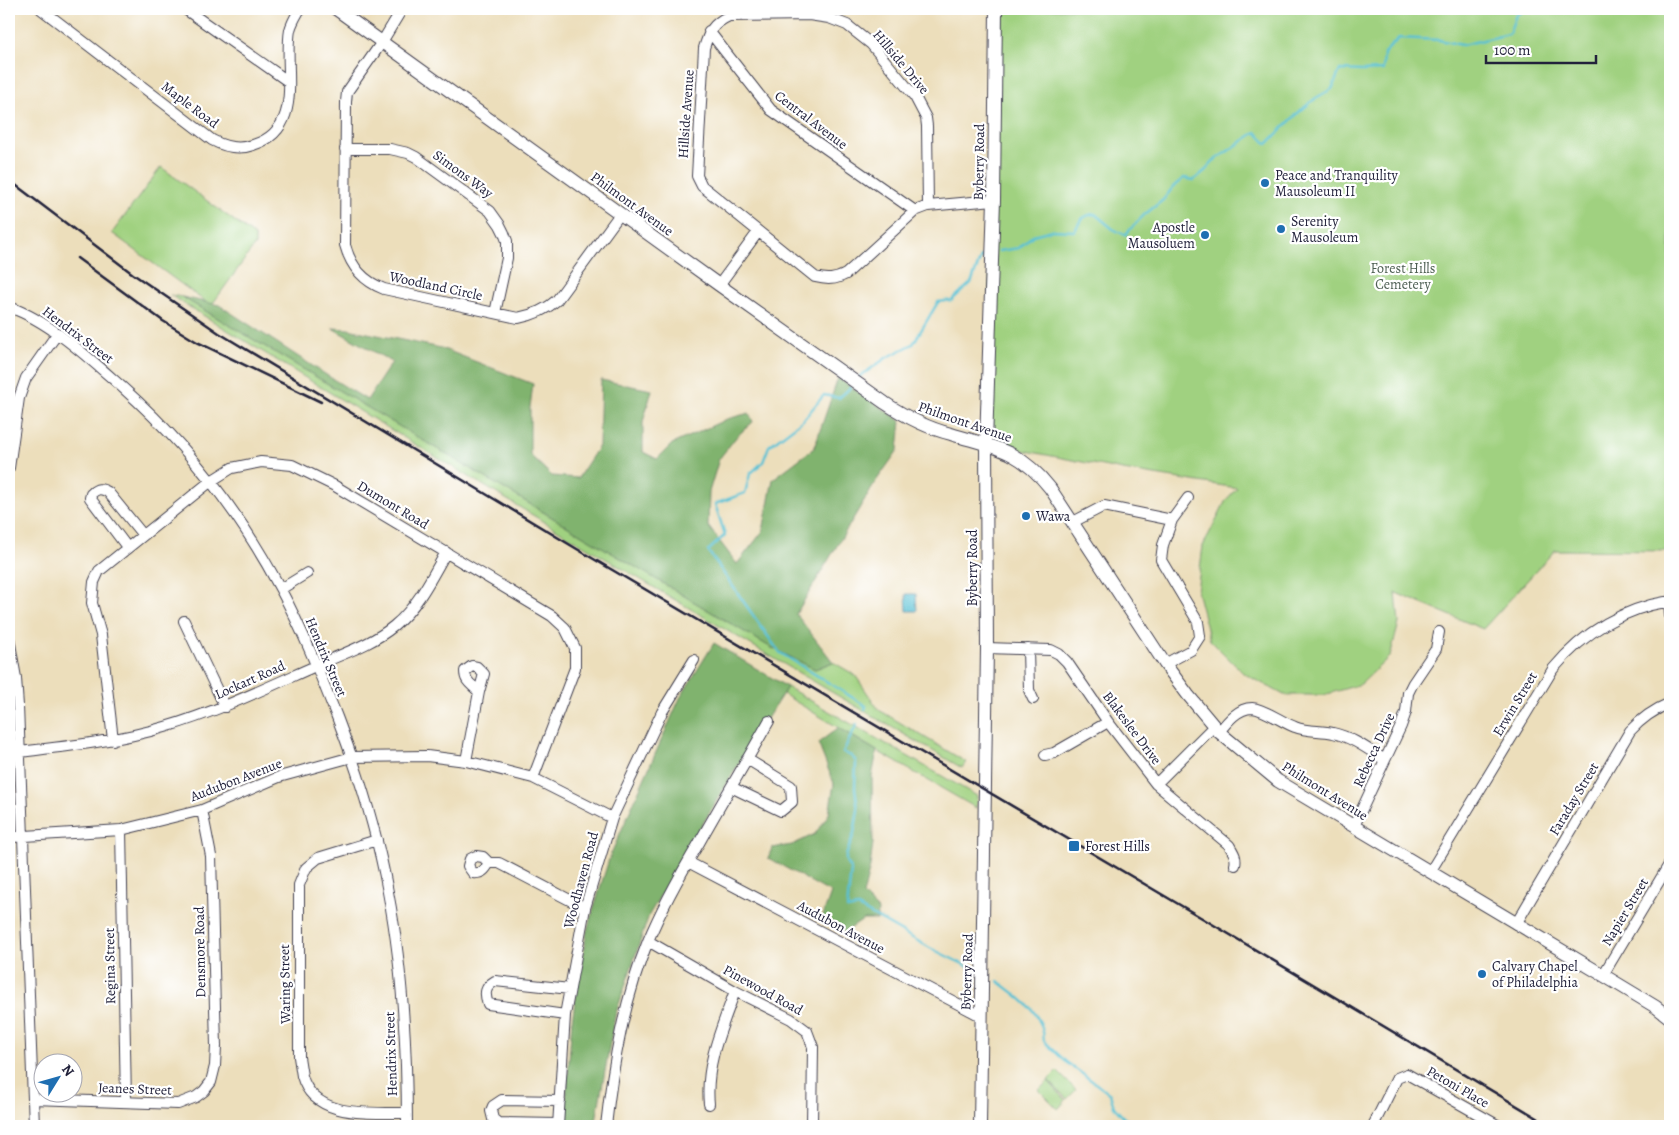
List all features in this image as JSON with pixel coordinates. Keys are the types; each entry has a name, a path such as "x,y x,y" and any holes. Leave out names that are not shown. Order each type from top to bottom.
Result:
{"main road":[{"name":"Philmont Avenue","path":"336,9 719,285 907,417 950,434 986,443 1009,452 1036,472 1050,488 1073,522 1165,664 1216,729 1278,782 1603,975 1670,1017"},
{"name":"Byberry Road","path":"980,1126 988,648 986,443 994,200 996,9"}],"street":[{"name":"Maple Road","path":"41,9 212,140 220,145 229,147 250,146 266,140 274,133 286,115 291,29 293,20 300,9"},
{"path":"185,9 289,82"},
{"name":"Woodland Circle","path":"402,9 382,42 347,92 345,245 351,262 362,276 371,284 384,289 518,318 528,316 549,307 557,300 620,214"},
{"name":"Hillside Drive","path":"709,31 728,16 809,15 829,18 847,25 859,34 882,57 923,111 928,126 928,206"},
{"name":"Central Avenue","path":"709,31 771,110 915,211"},
{"name":"Hillside Avenue","path":"709,31 704,48 697,176 702,186 815,277 827,280 846,274 915,211"},
{"name":"Simons Way","path":"345,149 390,149 408,153 490,211 504,233 507,250 495,313"},
{"path":"915,211 928,206 994,200"},
{"path":"719,285 758,232"},
{"name":"Hendrix Street","path":"9,307 19,310 40,322 97,365 137,400 176,440 211,481 242,523 281,589 317,665 352,757 377,840 389,893 401,978 407,1126"},
{"path":"9,468 19,398 26,378 57,334"},
{"name":"Dumont Road","path":"113,740 101,635 93,605 94,582 99,571 211,481 232,468 261,462 292,465 335,486 552,616 565,628 574,648 575,668 532,778"},
{"path":"128,547 90,498 96,489 102,488 108,492 143,535"},
{"path":"1165,664 1191,650 1200,636 1198,622 1161,560 1163,545 1172,520 1188,498"},
{"path":"1073,522 1104,506 1172,520"},
{"name":"Lockart Road","path":"20,752 113,740 165,727 225,707 365,644 393,627 408,613 424,591 446,552"},
{"path":"281,589 307,573"},
{"path":"1670,601 1670,616"},
{"name":"Erwin Street","path":"1430,872 1553,669 1569,650 1589,633 1610,620 1638,608 1670,601"},
{"path":"184,621 225,707"},
{"name":"Rebecca Drive","path":"1354,826 1401,726 1406,712 1408,692 1412,683 1436,649 1439,632"},
{"path":"9,638 18,706 32,1075"},
{"name":"Blakeslee Drive","path":"988,648 1051,650 1059,654 1067,662 1108,722 1156,784 1229,845 1234,853 1235,865"},
{"path":"1028,649 1029,690 1033,699"},
{"name":"Woodhaven Road","path":"558,1125 565,1015 585,908 612,818 662,712 694,660"},
{"path":"466,761 479,692"},
{"name":"Faraday Street","path":"1516,924 1630,731 1642,718 1670,703"},
{"path":"1156,784 1216,729 1243,710 1252,708 1297,728 1333,733 1352,740 1385,760"},
{"path":"606,1126 614,1062 623,1022 630,993 648,941 679,876 769,721"},
{"path":"1045,755 1054,753 1108,722"},
{"name":"Audubon Avenue","path":"9,837 121,830 202,810 279,776 352,757 427,756 466,761 532,778 612,818"},
{"path":"731,786 781,811 792,802 791,786 748,759"},
{"name":"Densmore Road","path":"202,810 212,856 216,1046 211,1082 204,1091"},
{"name":"Regina Street","path":"121,830 126,1102"},
{"name":"Waring Street","path":"377,840 318,858 306,868 299,885 299,1057 303,1078 313,1095 340,1111 407,1113"},
{"name":"Audubon Avenue","path":"688,862 981,1016"},
{"path":"489,863 498,863 585,908"},
{"name":"Napier Street","path":"1603,975 1670,863"},
{"name":"Pinewood Road","path":"648,941 736,991 779,1012 807,1031 813,1047 812,1126"},
{"path":"565,1015 488,1004 485,991 488,985 495,981 570,988"},
{"path":"709,1104 708,1086 716,1042 736,991"},
{"name":"Petoni Place","path":"1373,1126 1398,1078 1407,1074 1499,1126"},
{"name":"Jeanes Street","path":"82,1101 178,1104 196,1097 204,1091"},
{"path":"558,1125 498,1123 493,1119 491,1110 493,1106 502,1100 560,1101"},
{"path":"33,1102 34,1126"}],"green space":[{"name":"Forest Hills Cemetery","path":"995,9 1670,9 1670,551 1555,550 1483,629 1396,593 1399,623 1390,656 1361,684 1324,695 1284,695 1243,673 1210,640 1197,591 1203,546 1226,500 1237,488 1123,470 986,443"},
{"path":"161,167 255,236 255,245 211,306 112,233"},
{"path":"170,295 182,297 770,647 815,669 833,662 855,675 879,710 966,762 962,768 763,652 466,475"},
{"path":"182,297 219,305 367,400 392,362 332,328 348,329 441,348 533,384 530,407 530,455 552,476 578,478 599,446 601,380 652,390 643,422 643,452 657,459 672,444 727,419 749,413 753,422 737,436 719,459 709,492 708,526 737,564 763,531 773,479 814,448 838,378 901,421 898,450 874,484 796,614 833,662 815,669 770,647"},
{"path":"714,643 787,687 740,761 649,915 615,1016 595,1126 564,1126 572,1020 587,930 610,856 680,698"},
{"path":"787,687 977,796 976,808 783,694"},
{"path":"838,728 877,751 872,777 873,843 870,867 863,895 878,910 877,920 863,920 845,932 821,921 831,893 768,858 772,848 792,845 815,834 829,814 834,784 818,743"},
{"path":"1057,1071 1076,1090 1067,1099 1048,1080"},
{"path":"1048,1081 1066,1100 1058,1109 1039,1090"}],"water":[{"path":"906,594 916,594 917,611 907,611"}],"waterway":[{"path":"999,251 1019,248 1033,235 1052,230 1075,231 1082,219 1095,214 1113,229 1125,235 1184,178 1194,180 1212,162 1256,132 1267,144 1300,111 1316,98 1332,89 1340,70 1383,70 1384,53 1399,38 1439,40 1462,45 1509,34 1516,15 1527,9"},
{"path":"859,377 886,358 913,344 938,302 952,300 971,283 981,257 987,254"},
{"path":"851,387 839,398 824,395 803,420 769,446 763,462 750,474 745,493 715,504 725,535 708,551 779,652 866,706 865,709"},
{"path":"857,724 843,752 856,761 855,788 858,810 854,833 846,856 846,862 851,870 847,909 858,907 930,948 971,968"},
{"path":"998,981 1022,999 1035,1013 1043,1031 1044,1041 1066,1062 1110,1094 1114,1107 1124,1118 1139,1126"}],"railway":[{"path":"9,180 133,274 219,333 592,558 1551,1126"},
{"path":"77,258 163,321 197,342 321,402"}],"place":[{"name":"Peace and Tranquility Mausoleum II","path":"1265,183"},
{"name":"Serenity Mausoleum","path":"1281,229"},
{"name":"Apostle Mausoluem","path":"1205,235"},
{"name":"Wawa","path":"1026,516"},
{"name":"Forest Hills","path":"1074,846"},
{"name":"Calvary Chapel of Philadelphia","path":"1482,974"}]}
